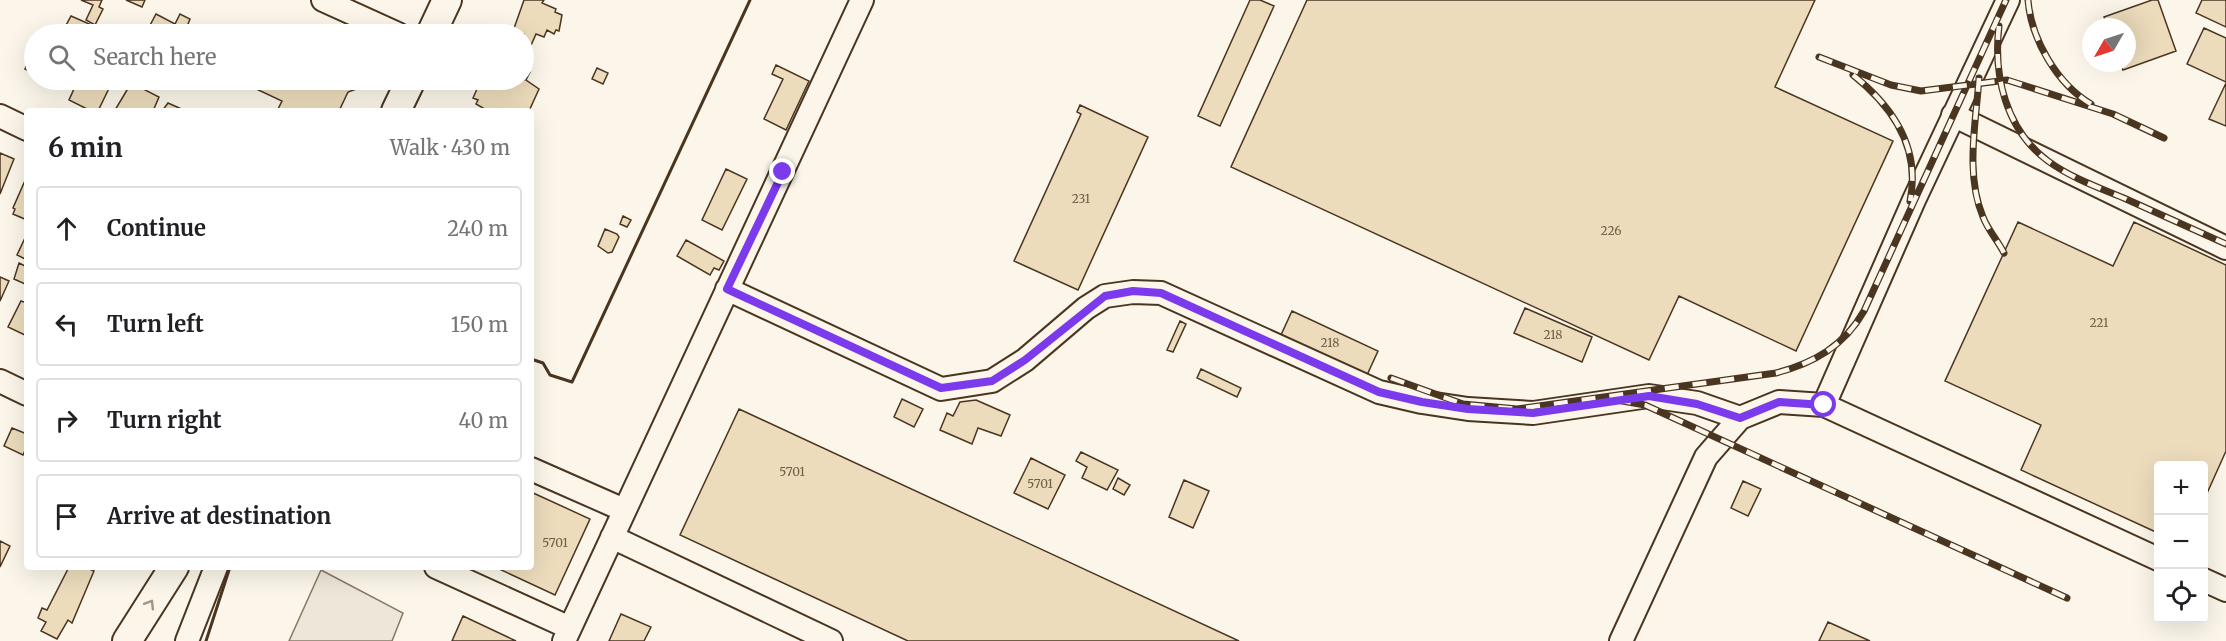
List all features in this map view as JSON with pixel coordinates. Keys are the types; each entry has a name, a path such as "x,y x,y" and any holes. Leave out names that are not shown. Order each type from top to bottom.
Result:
{"main road":[{"path":"436,24 447,0"},
{"path":"397,108 406,90"},
{"path":"127,641 172,570"}],"street":[{"path":"324,0 376,24"},
{"path":"442,570 567,634 862,0"},
{"path":"1824,405 1953,115 2008,0"},
{"path":"1953,115 2226,248"},
{"path":"0,116 24,128"},
{"path":"727,289 941,388 992,381 1025,360 1105,296 1133,291 1161,293 1379,392 1422,402 1468,409 1533,413 1649,396 1697,404 1740,418"},
{"path":"0,381 24,393"},
{"path":"1621,641 1707,457 1740,418 1779,402 1824,405 2154,557"},
{"path":"534,470 624,510"},
{"path":"612,537 831,641"},
{"path":"187,641 215,570"},
{"path":"2208,582 2226,590"}],"shaded area":[{"path":"321,570 403,613 392,641 289,641"}],"building":[{"path":"81,0 102,0 99,7 103,9 96,24 86,20 93,5"},
{"path":"126,0 145,0 142,7"},
{"path":"524,0 544,0 542,3 556,9 555,12 562,15 559,31 556,30 554,34 547,30 544,37 536,34 534,39 534,24 516,24"},
{"path":"1250,0 1260,0 1274,6 1220,126 1198,116"},
{"path":"1307,0 1815,0 1775,87 1893,141 1796,351 1679,296 1649,360 1231,167"},
{"path":"2152,0 2158,0 2176,51 2136,65 2136,18 2104,17"},
{"path":"2202,0 2226,0 2226,27 2196,13"},
{"path":"156,14 175,24 151,24"},
{"path":"180,14 190,19 188,24 175,24"},
{"path":"71,16 89,24 67,24"},
{"path":"2204,28 2226,38 2226,82 2187,64"},
{"path":"776,65 809,81 786,130 764,119 783,79 772,74"},
{"path":"597,68 608,73 603,84 592,79"},
{"path":"2226,83 2226,126 2209,119"},
{"path":"534,86 539,89 530,108 483,108 476,104 478,100 473,98 477,90 534,90"},
{"path":"74,90 108,90 99,108 85,108 69,100"},
{"path":"127,90 145,90 159,97 154,108 116,108"},
{"path":"259,90 354,90 348,92 340,108 278,108 282,101"},
{"path":"168,103 179,108 164,108"},
{"path":"1080,105 1148,137 1078,290 1014,261 1081,114 1077,112"},
{"path":"0,153 14,159 0,194"},
{"path":"726,169 747,179 722,230 702,220"},
{"path":"24,183 24,219 13,214 15,209 13,208"},
{"path":"623,216 631,220 627,227 620,224"},
{"path":"2018,222 2113,266 2134,222 2226,265 2226,451 2208,491 2208,461 2154,461 2154,531 2021,470 2041,425 1945,381"},
{"path":"605,229 619,237 612,252 608,253 598,246"},
{"path":"24,240 24,258 17,255"},
{"path":"686,240 724,261 719,270 714,268 710,275 677,256"},
{"path":"19,263 24,266 24,284 14,279"},
{"path":"0,277 9,281 0,301"},
{"path":"21,301 24,302 24,335 8,327"},
{"path":"1525,308 1592,337 1582,362 1514,333"},
{"path":"1292,311 1378,351 1367,375 1281,335"},
{"path":"1180,321 1186,324 1173,352 1167,350"},
{"path":"1201,369 1241,388 1237,397 1197,378"},
{"path":"902,399 923,409 914,427 894,417"},
{"path":"976,400 1010,415 1001,436 978,428 972,444 940,430 947,413 953,416 960,402"},
{"path":"739,409 1239,641 908,641 680,535"},
{"path":"12,428 24,433 23,455 4,446"},
{"path":"1081,452 1118,470 1107,490 1082,478 1087,467 1076,461"},
{"path":"1031,458 1065,475 1048,509 1014,493"},
{"path":"1118,478 1130,485 1124,495 1113,489"},
{"path":"1184,480 1209,491 1193,528 1169,517"},
{"path":"1743,481 1761,489 1748,516 1731,508"},
{"path":"534,493 590,519 555,595 501,570 534,570"},
{"path":"0,541 10,546 0,567"},
{"path":"67,570 94,571 72,623 68,620 57,639 41,631 46,622 38,618 42,608 47,610"},
{"path":"621,614 651,627 644,641 609,641"},
{"path":"463,616 516,641 452,641"},
{"path":"1828,622 1870,641 1819,641"}],"railway":[{"path":"1391,378 1463,404 1517,409 1776,373 1803,364 1827,351 1847,334 1864,311 2006,0"},
{"path":"2028,0 2034,30 2048,59 2067,85 2091,104"},
{"path":"1999,26 1998,64 2006,101 2012,118 2034,148 2048,161 2076,178 2226,244"},
{"path":"1819,57 1891,85 1921,91 2007,80 2113,114 2164,138"},
{"path":"1853,75 1880,100 1900,129 1911,163 1910,201"},
{"path":"1979,78 1973,148 1974,183 1983,217 2004,253"},
{"path":"1617,400 1645,405 2067,598"}],"wall":[{"path":"534,360 543,363 550,375 572,382 750,0"},
{"path":"206,641 229,570"}],"route":[{"path":"783,172 727,289 941,388 992,381 1025,360 1086,308 1105,296 1133,291 1161,293 1379,392 1422,402 1468,409 1533,413 1649,396 1697,404 1740,418 1779,402 1824,405"}]}
